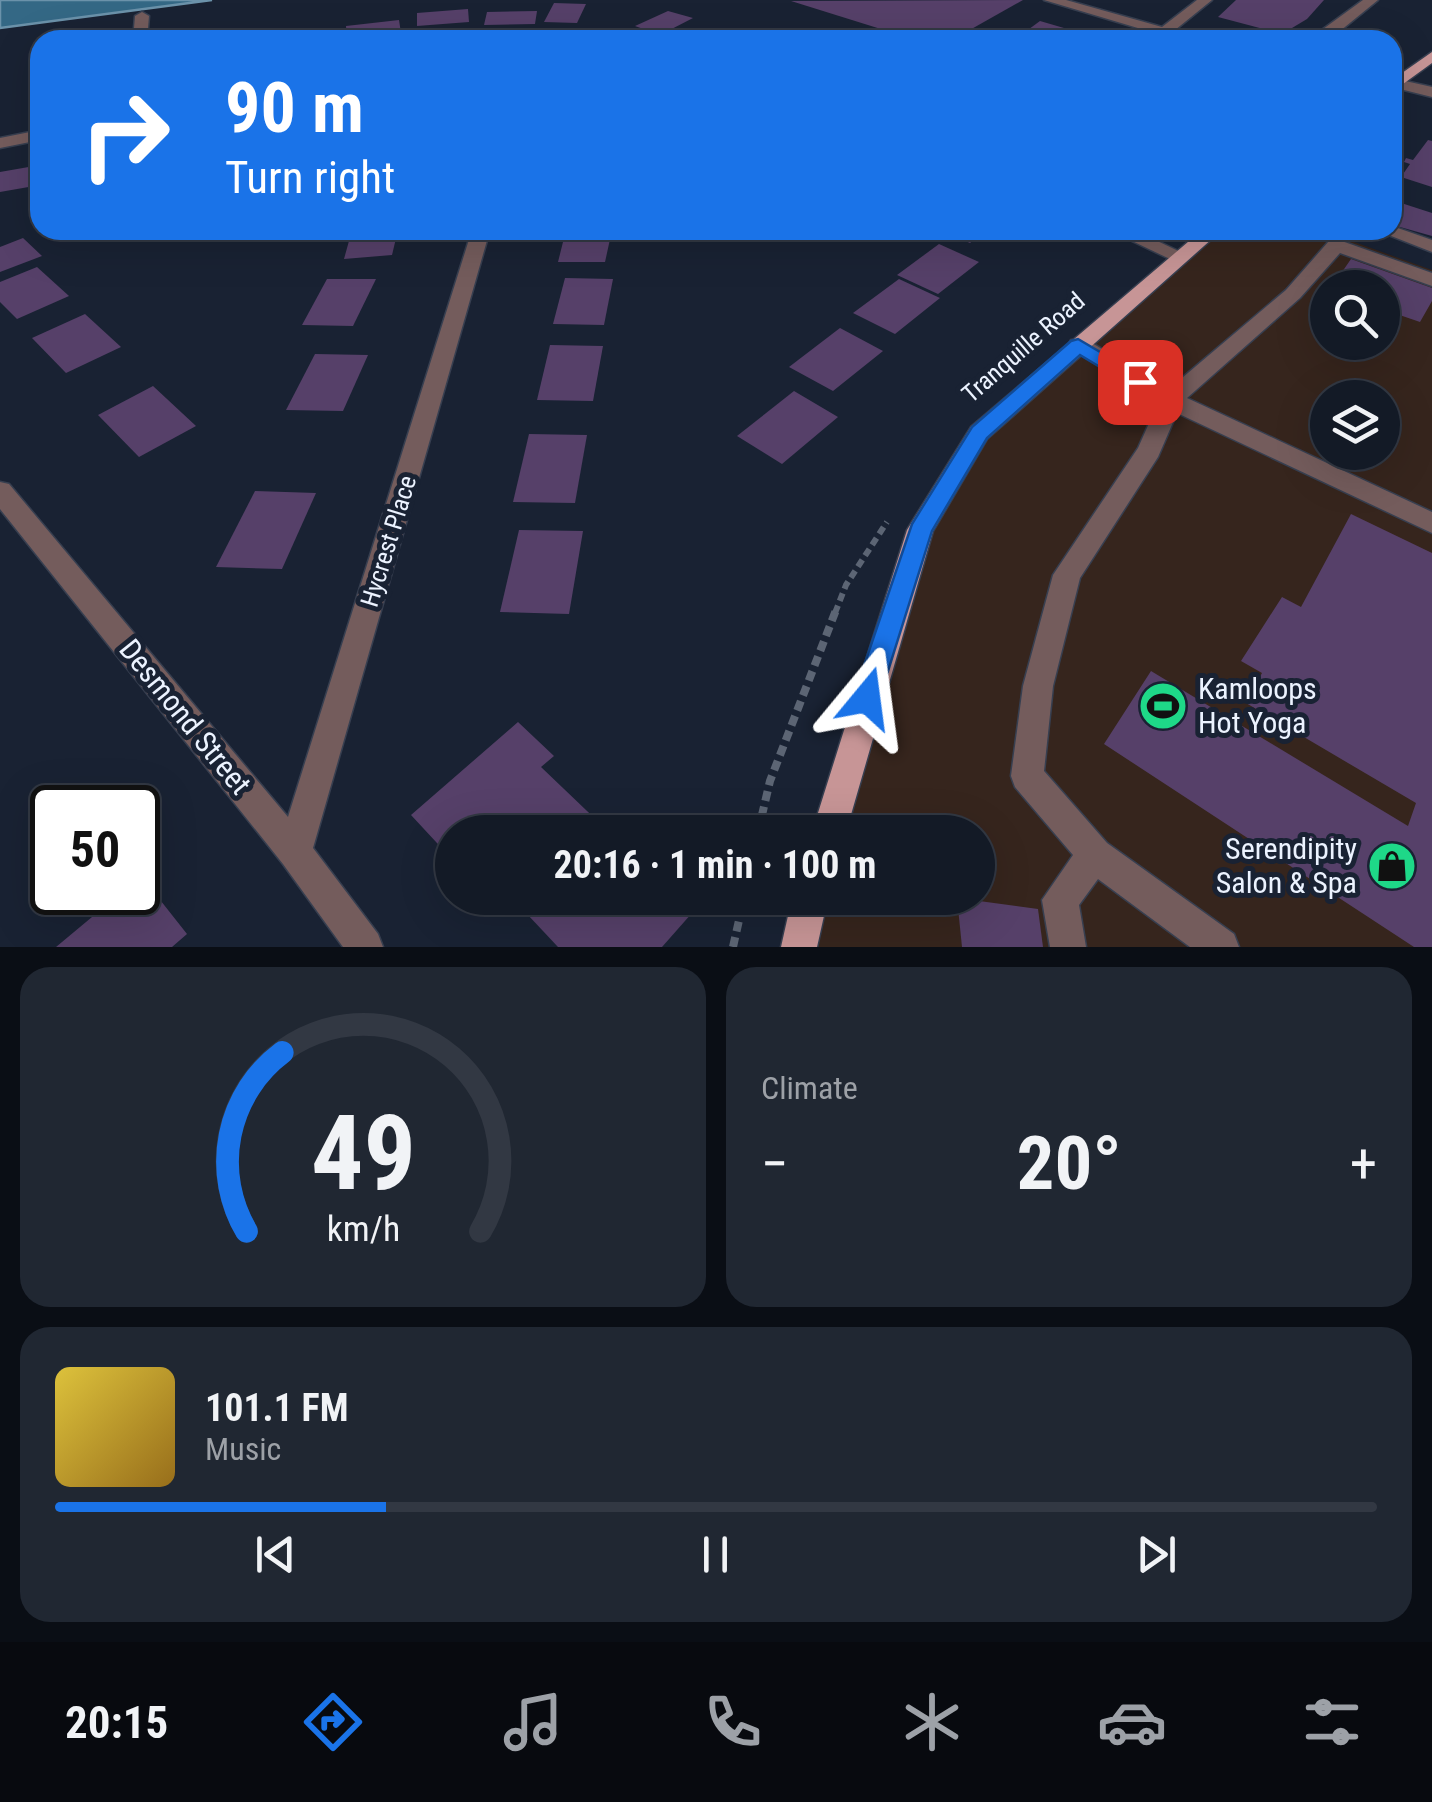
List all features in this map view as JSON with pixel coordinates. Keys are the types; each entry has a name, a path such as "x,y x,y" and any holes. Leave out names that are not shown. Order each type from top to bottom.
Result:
{"main road":[{"path":"1402,79 1432,56"},
{"name":"Tranquille Road","path":"833,815 920,530 979,433 1200,240"},
{"path":"799,947 806,915"}],"street":[{"path":"1102,15 1124,0"},
{"path":"1167,30 1206,0"},
{"path":"1333,30 1370,0"},
{"path":"1058,2 1157,30"},
{"path":"141,30 142,16"},
{"path":"1402,86 1432,92"},
{"path":"0,143 30,138"},
{"path":"1402,236 1432,246"},
{"name":"Hycrest Place","path":"296,852 478,240"},
{"path":"1142,240 1180,256"},
{"path":"1221,947 1095,855 1027,776 1038,686 1066,575 1149,450 1171,400 1294,294 1336,245 1432,280"},
{"path":"1078,345 1171,400 1432,523"},
{"name":"Desmond Street","path":"0,491 296,852 365,947"},
{"path":"1068,947 1060,900 1095,855"}],"path":[{"path":"733,947 740,915"}],"shaded area":[{"path":"1201,240 1349,240 1432,270 1432,947 799,947 806,915 995,915 995,815 834,815 920,530 979,433"}],"water":[{"path":"0,0 212,0 0,28"}],"building":[{"path":"1023,0 970,30 884,30 791,1"},
{"path":"1236,0 1324,0 1307,19 1289,30 1267,30 1218,17"},
{"path":"554,3 586,4 577,23 544,22"},
{"path":"468,9 469,22 417,26 417,13"},
{"path":"537,11 535,24 484,25 487,12"},
{"path":"668,11 693,18 670,30 635,26"},
{"path":"399,20 401,30 346,30 346,26"},
{"path":"1040,21 1071,30 1028,30"},
{"path":"1428,140 1432,141 1432,187 1402,177 1410,164 1404,162 1406,158 1413,160"},
{"path":"30,167 30,187 0,192 0,172"},
{"path":"1402,203 1432,213 1432,236 1402,228"},
{"path":"23,238 42,256 0,272 0,247"},
{"path":"349,240 396,240 392,255 344,259"},
{"path":"564,240 610,240 605,262 558,262"},
{"path":"939,244 979,262 938,294 897,275"},
{"path":"1351,259 1382,270 1343,270"},
{"path":"37,267 69,296 17,319 0,302 0,282"},
{"path":"1400,277 1432,288 1432,301 1420,322 1400,315"},
{"path":"565,278 613,279 604,325 553,324"},
{"path":"327,279 376,279 353,326 302,325"},
{"path":"899,279 940,298 895,334 853,313"},
{"path":"85,314 121,347 66,373 32,338"},
{"path":"840,328 883,351 833,391 789,367"},
{"path":"550,345 603,346 593,401 537,400"},
{"path":"315,354 368,355 343,411 286,410"},
{"path":"153,386 196,426 139,457 98,415"},
{"path":"794,391 838,417 782,464 737,436"},
{"path":"529,434 587,435 575,503 513,502"},
{"path":"255,491 316,493 282,569 216,567"},
{"path":"1351,514 1432,553 1432,947 1414,947 1104,744 1151,671 1408,826 1416,803 1246,703 1262,673 1241,661 1282,597 1301,607"},
{"path":"519,530 583,531 569,614 500,612"},
{"path":"518,722 554,756 541,767 591,815 435,815 435,841 411,815"},
{"path":"160,900 187,934 172,947 56,947 94,915 160,915"},
{"path":"995,903 1038,909 1043,947 962,947 959,915 995,915"},
{"path":"528,915 690,915 662,947 558,947"}],"place":[{"name":"Kamloops Hot Yoga","path":"1163,706"},
{"name":"Serendipity Salon & Spa","path":"1392,866"}],"route":[{"path":"867,698 920,530 979,433 1078,345 1140,382"}]}
